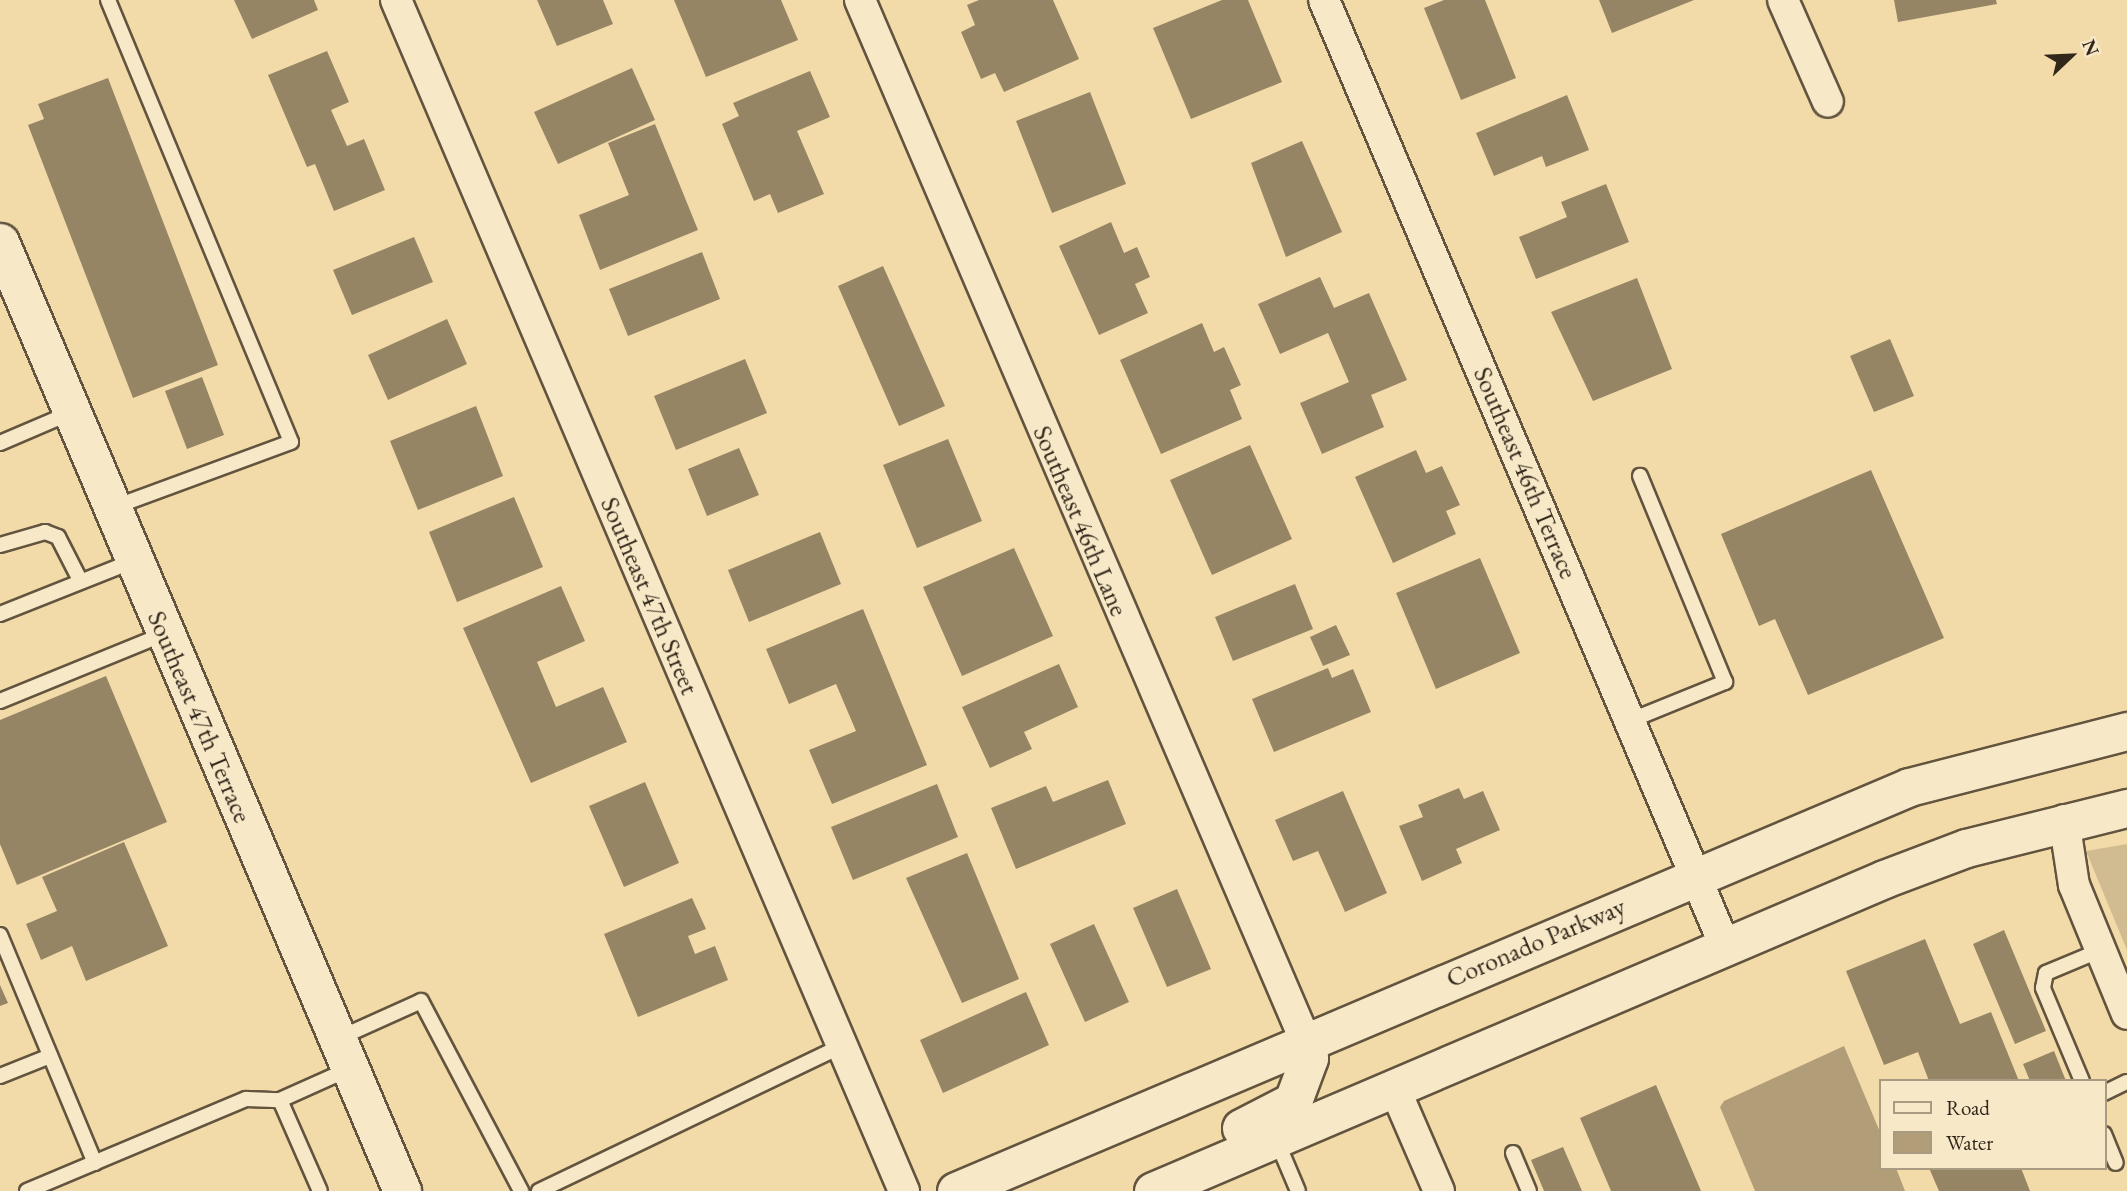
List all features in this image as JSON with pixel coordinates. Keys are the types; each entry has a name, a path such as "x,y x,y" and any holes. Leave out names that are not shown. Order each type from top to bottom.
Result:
{"street":[{"name":"Southeast 47th Street","path":"396,0 840,1047 904,1191"},
{"name":"Southeast 46th Lane","path":"860,0 1305,1040"},
{"name":"Southeast 46th Terrace","path":"1324,0 1725,946"},
{"path":"1783,0 1828,102"},
{"name":"Southeast 47th Terrace","path":"0,242 340,1055 402,1191"},
{"name":"Coronado Parkway","path":"956,1191 1305,1040 1909,787 2127,732"},
{"path":"1172,1187 1275,1138 1394,1087 1725,946 1966,848 2064,820 2127,808"},
{"path":"2064,820 2074,885 2101,950 2121,984 2127,1014"},
{"path":"1172,1187 1198,1148 1293,1101 1309,1058 1305,1040"},
{"path":"1394,1087 1439,1191"}],"lane":[{"path":"108,0 291,442 111,508"},
{"path":"0,443 71,413"},
{"path":"1629,721 1725,682 1640,475"},
{"path":"0,545 45,532 58,537 80,580"},
{"path":"0,614 133,561"},
{"path":"0,701 164,634"},
{"path":"0,935 95,1163"},
{"path":"2081,1079 2043,988 2046,973 2101,950"},
{"path":"27,1191 246,1099 280,1100 340,1055 421,1001 521,1191"},
{"path":"539,1191 840,1047"},
{"path":"0,1076 50,1056"},
{"path":"2106,1092 2127,1082"},
{"path":"280,1100 320,1191"},
{"path":"1275,1138 1298,1191"},
{"path":"2106,1139 2116,1163"},
{"path":"1513,1153 1529,1191"}],"shaded area":[{"path":"2127,844 2127,950 2086,851"}],"water":[{"path":"1844,1046 1878,1127 1878,1170 1897,1170 1905,1191 1755,1191 1720,1107 1724,1101"}],"building":[{"path":"234,0 314,0 318,10 252,39"},
{"path":"537,0 603,0 613,24 557,46"},
{"path":"674,0 781,0 798,40 706,77"},
{"path":"979,0 1053,0 1079,59 1004,92 995,73 981,79 961,32 975,25 967,5"},
{"path":"1222,0 1248,0 1282,82 1191,119 1153,28"},
{"path":"1444,0 1485,0 1516,78 1461,100 1424,8"},
{"path":"1599,0 1694,0 1612,33"},
{"path":"1894,0 1996,0 1997,4 1898,22"},
{"path":"327,51 349,102 331,110 347,146 364,139 385,190 334,211 315,164 307,167 268,75"},
{"path":"632,68 655,120 558,164 534,112"},
{"path":"810,71 830,117 797,131 824,194 778,213 770,194 754,201 722,124 739,116 733,103"},
{"path":"108,78 218,365 133,398 28,125 44,119 38,104"},
{"path":"1090,92 1126,184 1052,213 1016,121"},
{"path":"1567,95 1589,150 1546,167 1542,156 1494,176 1476,133"},
{"path":"655,124 698,230 600,270 579,215 629,195 608,143"},
{"path":"1302,141 1342,232 1286,257 1251,163"},
{"path":"1606,184 1629,242 1536,279 1519,237 1567,217 1561,202"},
{"path":"1111,222 1124,253 1137,247 1150,277 1135,284 1148,313 1099,335 1059,246"},
{"path":"414,237 433,282 352,315 333,270"},
{"path":"702,252 720,299 628,336 609,289"},
{"path":"883,266 945,406 899,426 838,286"},
{"path":"1320,277 1334,308 1369,293 1407,380 1371,395 1384,427 1322,454 1300,403 1349,382 1328,333 1280,354 1258,304"},
{"path":"1637,278 1672,369 1593,401 1551,312"},
{"path":"447,319 467,364 388,400 368,355"},
{"path":"1202,323 1214,352 1224,347 1241,385 1230,390 1242,419 1161,454 1120,360"},
{"path":"1890,339 1914,396 1874,412 1850,356"},
{"path":"745,359 767,413 676,450 654,396"},
{"path":"202,377 224,435 187,449 165,391"},
{"path":"476,406 503,476 418,510 390,441"},
{"path":"948,439 982,521 917,548 883,465"},
{"path":"1250,445 1292,539 1212,575 1170,480"},
{"path":"739,448 759,495 707,516 688,469"},
{"path":"1416,450 1426,473 1442,466 1460,505 1446,511 1456,534 1393,563 1355,477"},
{"path":"1871,470 1944,638 1808,695 1775,619 1759,626 1721,534"},
{"path":"514,497 543,567 457,602 429,532"},
{"path":"820,532 841,584 749,622 728,570"},
{"path":"1014,548 1053,636 962,676 923,587"},
{"path":"1480,558 1520,653 1436,689 1396,593"},
{"path":"1295,584 1313,629 1233,661 1215,617"},
{"path":"561,586 585,641 537,662 556,707 603,687 627,742 531,783 463,628"},
{"path":"863,609 927,765 832,804 809,750 856,731 836,684 789,704 766,649"},
{"path":"1336,625 1350,655 1323,666 1310,637"},
{"path":"1059,664 1078,707 1024,732 1032,749 990,768 962,707"},
{"path":"1328,668 1332,678 1353,669 1371,712 1274,752 1252,699"},
{"path":"106,676 167,822 17,885 0,844 0,720"},
{"path":"1108,780 1126,824 1016,869 991,808 1046,786 1053,802"},
{"path":"645,782 679,863 624,887 589,806"},
{"path":"937,784 958,837 853,880 831,827"},
{"path":"1459,788 1464,799 1483,791 1500,830 1456,849 1462,863 1422,881 1399,826 1423,817 1418,805"},
{"path":"1343,791 1387,893 1345,912 1318,851 1293,861 1275,820"},
{"path":"124,842 168,946 86,981 72,946 41,960 26,924 57,911 42,877"},
{"path":"967,853 1019,979 962,1003 906,878"},
{"path":"1177,889 1211,969 1167,987 1133,908"},
{"path":"692,898 706,929 688,936 695,954 715,946 728,980 638,1017 604,934"},
{"path":"1094,924 1129,1002 1085,1022 1050,944"},
{"path":"2004,930 2046,1031 2015,1044 1973,944"},
{"path":"1925,939 1960,1024 1991,1012 2018,1079 1928,1079 1918,1052 1884,1065 1846,971"},
{"path":"0,985 8,1003 0,1006"},
{"path":"1026,992 1049,1045 943,1093 920,1040"},
{"path":"2054,1051 2065,1079 2029,1079 2023,1064"},
{"path":"1656,1085 1701,1191 1611,1191 1580,1118"},
{"path":"1563,1147 1582,1191 1544,1191 1531,1160"},
{"path":"1930,1170 2022,1170 2030,1191 1939,1191"}]}
